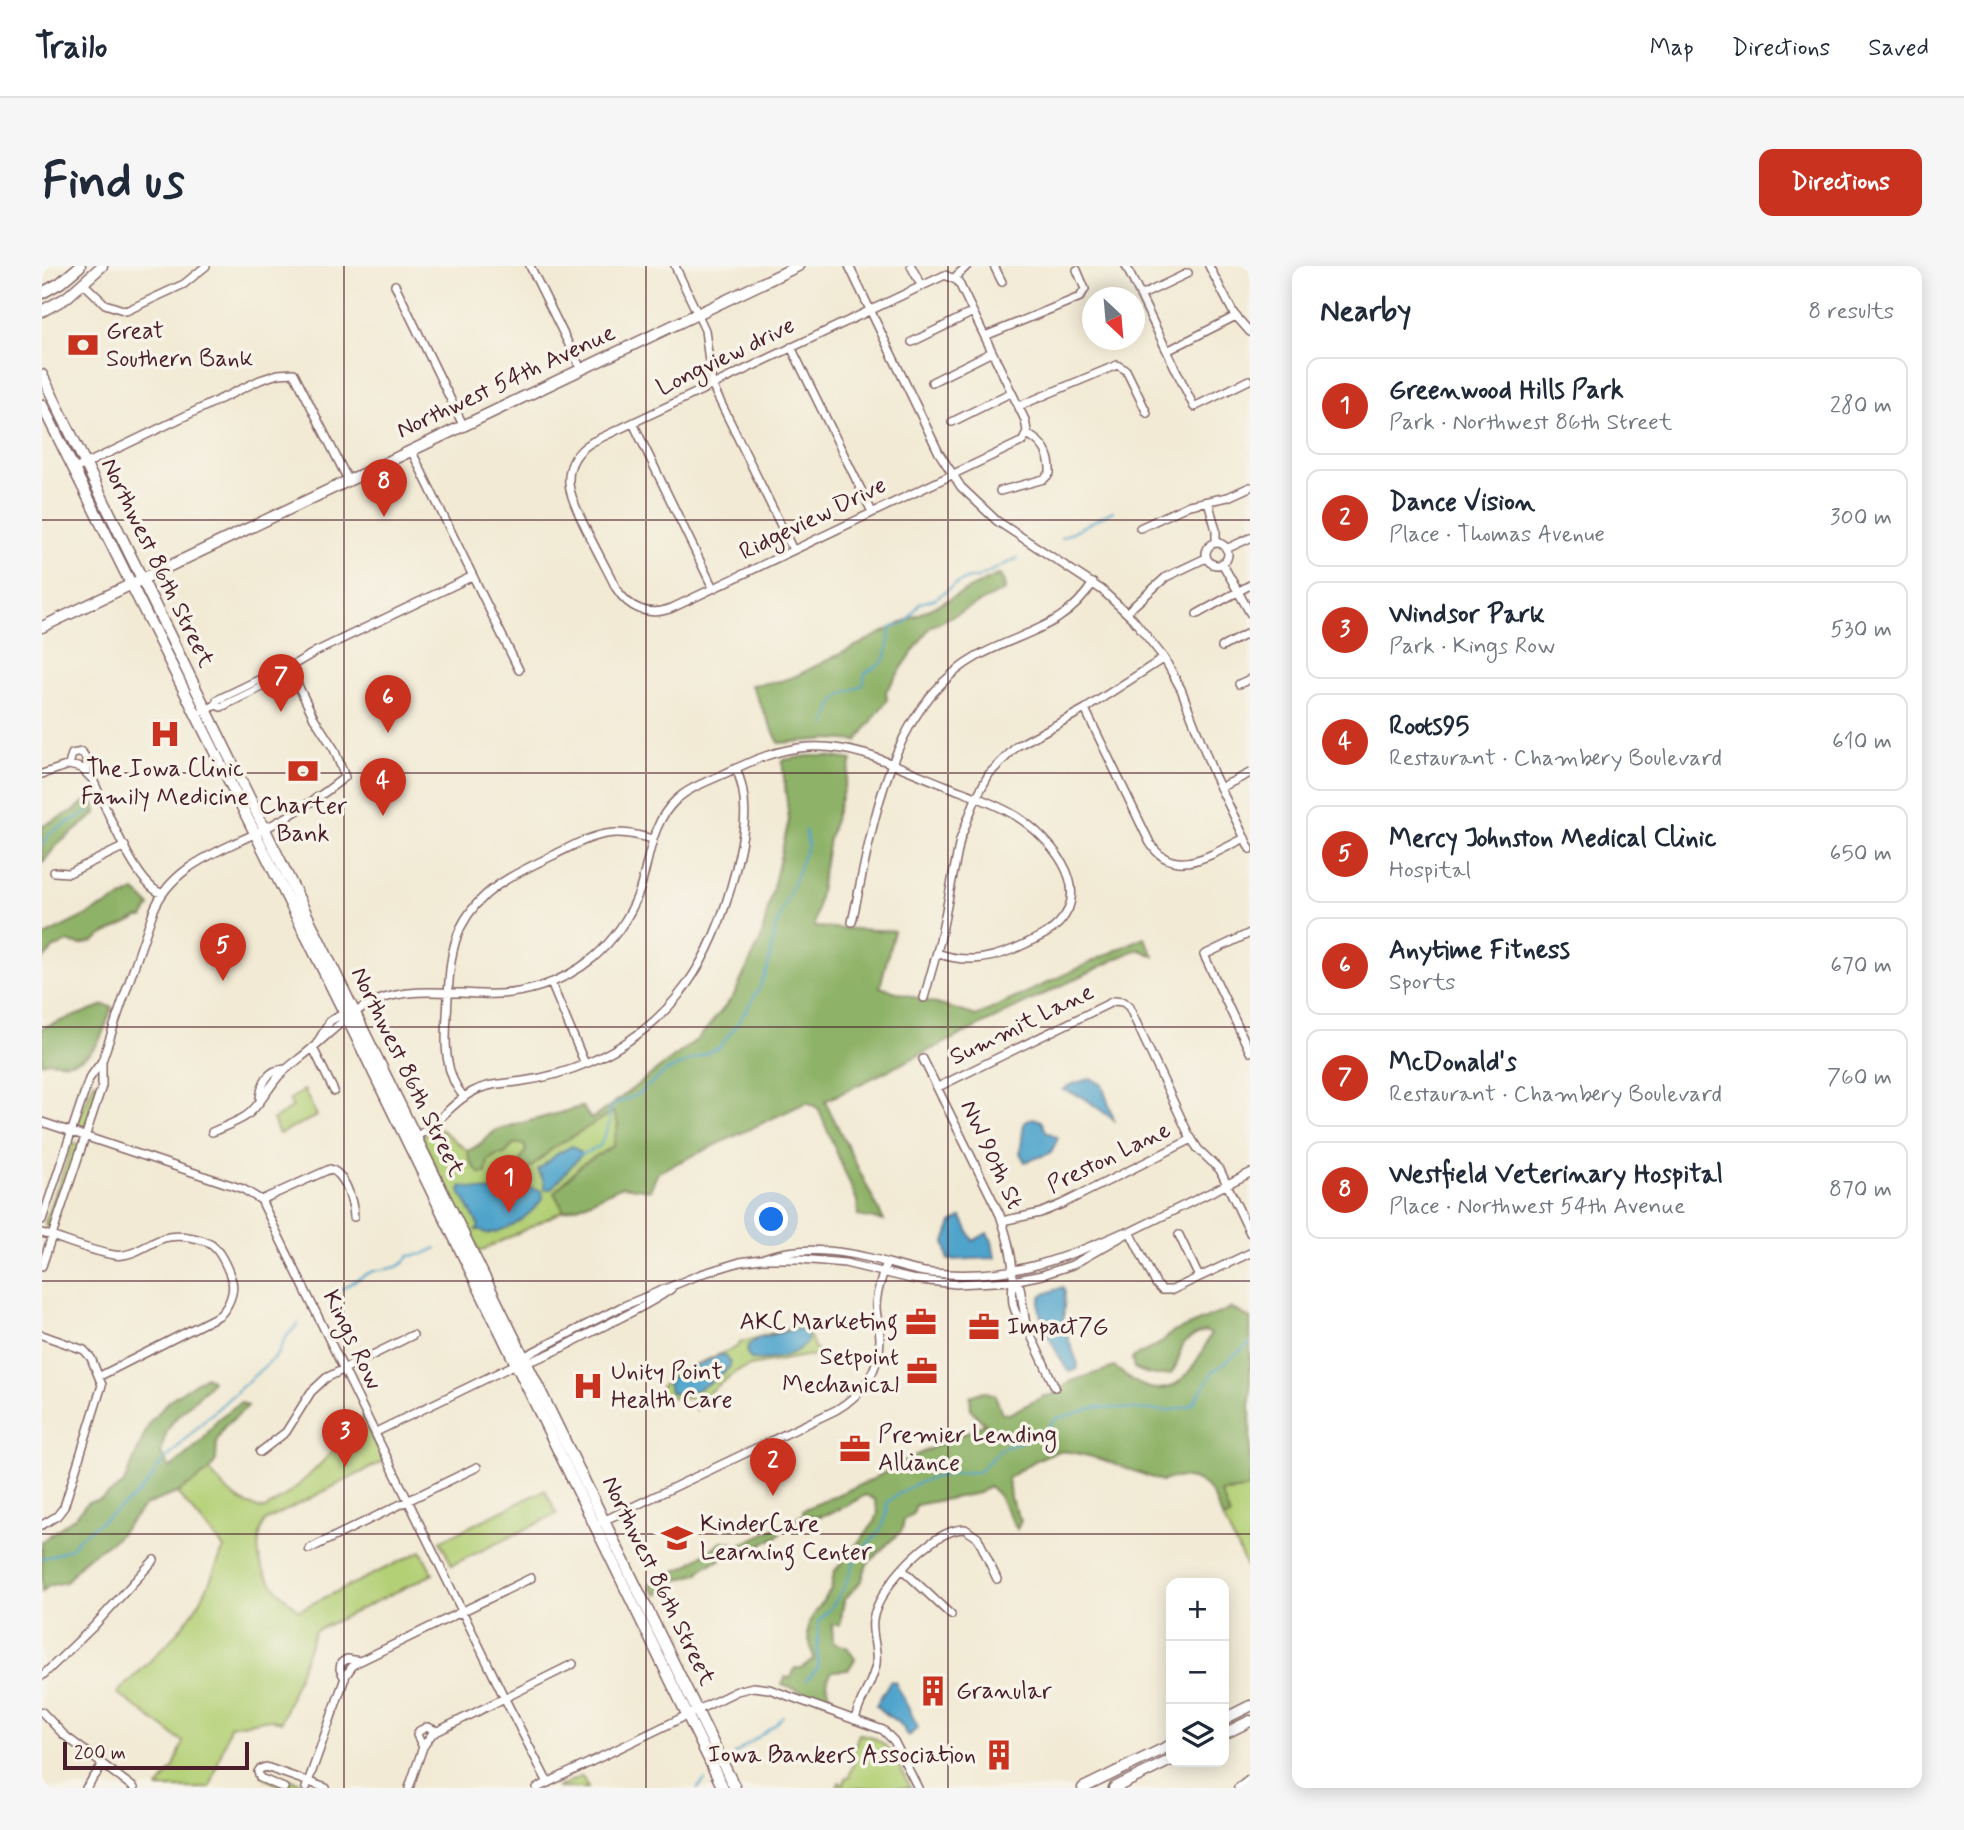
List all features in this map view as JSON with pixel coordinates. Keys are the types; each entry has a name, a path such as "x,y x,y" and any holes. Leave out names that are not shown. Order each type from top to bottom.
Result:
{"main road":[{"path":"42,293 60,283 80,266"},
{"path":"42,311 66,298 102,266"},
{"name":"Northwest 54th Avenue","path":"42,627 798,266"},
{"name":"Northwest 86th Street","path":"42,375 206,709 259,831 348,1014 526,1359 604,1520 692,1712 723,1788"},
{"name":"Northwest 86th Street","path":"42,405 131,584 206,709"},
{"name":"Northwest 86th Street","path":"412,1139 594,1525 735,1788"},
{"path":"1229,1716 1250,1706"},
{"path":"1229,1732 1250,1721"},
{"path":"1083,1788 1166,1747"},
{"path":"1114,1788 1166,1762"}],"street":[{"path":"84,284 104,304 126,311 184,284 206,266"},
{"path":"530,266 581,369"},
{"path":"675,266 708,340 708,367 712,385 793,550"},
{"path":"849,266 951,475 973,501 997,521 1093,583 1127,612 1164,658 1185,699 1203,750 1250,849"},
{"path":"911,266 920,285"},
{"path":"967,266 954,278 1012,392 1027,425 1026,435 1036,439 1045,449 1050,473 1044,479 1000,491"},
{"path":"994,266 1002,282"},
{"path":"1126,266 1136,287"},
{"path":"1209,266 1236,316 1250,332"},
{"path":"985,336 1080,297 1085,289 1077,270"},
{"path":"1145,294 1188,273"},
{"name":"Longview drive","path":"616,588 570,490 569,474 580,452 592,442 937,277 945,275 954,278"},
{"path":"395,285 463,425"},
{"path":"1145,306 1194,407 1249,380"},
{"path":"912,342 973,312"},
{"path":"1167,351 1236,316"},
{"path":"791,347 872,512"},
{"path":"932,382 992,352"},
{"path":"1018,406 1117,365 1126,370 1147,413"},
{"path":"75,469 260,380 278,374 294,373 348,480"},
{"path":"952,422 1012,392"},
{"path":"633,423 713,589"},
{"name":"Ridgeview Drive","path":"616,588 633,606 657,612 673,608 1019,444 1026,435"},
{"path":"411,450 519,670"},
{"path":"1140,528 1189,505 1228,497 1250,487"},
{"path":"1208,501 1216,530 1216,543"},
{"path":"1226,549 1250,538"},
{"path":"1216,543 1226,549 1227,555 1222,564"},
{"path":"1206,558 1207,548 1216,543"},
{"path":"1127,612 1166,577 1206,558"},
{"path":"1206,558 1215,565 1222,564"},
{"path":"1222,564 1250,613"},
{"path":"206,709 217,699 279,670 290,669 315,652 473,576"},
{"path":"852,922 871,829 893,764 918,713 950,676 976,657 1061,618 1078,603 1093,583"},
{"path":"1197,614 1250,585"},
{"path":"1222,647 1250,632"},
{"path":"924,998 937,953 956,855 976,798 989,774 1017,746 1085,709 1164,658"},
{"path":"42,1220 89,1079 102,1061 161,893 186,868 307,806 345,777 334,749 314,718 290,669"},
{"path":"1239,684 1250,679"},
{"path":"1085,709 1150,843 1159,855 1172,862 1187,863 1245,838"},
{"path":"212,1132 247,1115 259,1101 264,1080 276,1070 286,1069 315,1045 330,1021 403,993 499,995 528,991 551,983 583,966 615,934 638,893 661,819 675,801 736,768 781,750 841,748 870,755 1003,808 1027,823 1049,844 1066,868 1071,885 1070,902 1063,919 1051,930 1011,951 990,958 969,959 937,953"},
{"path":"69,765 72,754 82,752 87,760 87,772"},
{"path":"42,774 69,765 87,772 145,880 154,891 161,893"},
{"path":"412,1139 436,1124 464,1097 486,1086 548,1076 585,1064 626,1042 654,1020 682,992 711,945 724,911 745,827 745,800 736,768"},
{"path":"1220,788 1250,773"},
{"path":"464,1097 454,1083 447,1057 450,964 456,938 468,915 493,887 514,874 595,836 618,833 653,839"},
{"path":"54,872 69,873 125,846"},
{"path":"1250,933 1204,956 1250,1052"},
{"path":"551,983 585,1064"},
{"name":"Summit Lane","path":"938,1087 1114,1001 1123,1002 1129,1007 1192,1139"},
{"path":"315,1045 334,1091"},
{"name":"NW 90th St","path":"923,1059 1002,1221 1012,1271 1011,1289 1015,1311 1026,1325 1055,1387"},
{"path":"42,1266 102,1086 102,1061"},
{"path":"42,1122 243,1189 261,1200 330,1168 340,1175 354,1205 354,1217"},
{"path":"1192,1139 1198,1149 1220,1170 1250,1233"},
{"name":"Preston Lane","path":"1002,1221 1040,1213 1192,1139"},
{"path":"885,1268 938,1283 1013,1281 1042,1275 1072,1265 1130,1232 1250,1174"},
{"name":"Kings Row","path":"261,1200 548,1783"},
{"path":"376,1432 656,1300 680,1283 720,1267 761,1259 845,1263 935,1274 1012,1271 1060,1259 1124,1232 1130,1232"},
{"path":"1130,1232 1160,1288 1172,1290 1250,1253"},
{"path":"42,1233 116,1255 129,1253 166,1237 186,1237 212,1245 232,1279 229,1302 220,1315 100,1376"},
{"path":"1179,1235 1199,1277"},
{"path":"594,1525 836,1410 854,1398 877,1363 880,1342 877,1296 885,1268"},
{"path":"42,1335 83,1350 91,1358 100,1376 102,1390 64,1507 57,1516 42,1525"},
{"path":"260,1452 286,1432 318,1384 413,1335"},
{"path":"309,1549 477,1467"},
{"path":"855,1720 876,1664 873,1631 875,1612 902,1570 936,1539 965,1529 978,1538 997,1579"},
{"path":"42,1675 93,1627 154,1560"},
{"path":"902,1570 951,1615"},
{"path":"307,1785 349,1670 360,1661 531,1577"},
{"path":"409,1788 423,1747 427,1739 437,1731 573,1664"},
{"path":"537,1788 745,1688 761,1687 874,1726 889,1734 918,1788"},
{"path":"42,1712 64,1735 134,1788"},
{"path":"86,1788 102,1766"},
{"path":"284,1788 260,1778 260,1769 266,1767 307,1785 326,1788"},
{"path":"1238,1788 1250,1779"}],"green space":[{"path":"999,574 1005,590 930,627 886,691 887,700 857,741 832,739 779,743 751,685 796,676"},
{"path":"808,756 852,760 829,839 814,927 894,931 880,987 977,1016 1144,937 1154,956 1141,950 1133,951 825,1101 884,1221 858,1216 857,1201 818,1108 807,1102 658,1172 650,1190 622,1186 564,1211 554,1193 582,1164 613,1146 618,1124 613,1112 553,1148 526,1172 517,1167 526,1150 524,1145 515,1143 505,1154 497,1155 488,1161 486,1173 481,1174 472,1164 468,1151 481,1144 496,1130 582,1107 591,1119 594,1118 699,1038 733,997 761,939 789,820 782,760"},
{"path":"88,798 95,805 96,814 58,844 42,863 42,826 75,810"},
{"path":"135,891 150,906 143,918 138,918 94,941 81,945 67,942 54,948 42,960 42,937"},
{"path":"104,1005 112,1007 106,1025 98,1042 87,1055 70,1062 42,1063 42,1028"},
{"path":"94,1082 100,1086 83,1129 78,1123"},
{"path":"304,1090 317,1116 279,1134 273,1120 293,1107 289,1100"},
{"path":"616,1102 638,1174 479,1252 421,1137 440,1129 468,1151 504,1127 533,1122 582,1107 591,1119"},
{"path":"73,1143 79,1146 49,1229 45,1223"},
{"path":"1231,1308 1250,1318 1250,1488 1221,1492 1230,1517 1223,1518 1210,1492 1195,1480 1175,1478 1162,1481 1093,1457 1066,1452 1056,1452 1043,1457 1008,1478 1010,1498 1021,1521 1017,1529 998,1495 989,1486 979,1493 916,1505 913,1514 904,1520 902,1530 867,1564 862,1580 844,1600 840,1625 832,1624 833,1643 847,1647 855,1659 848,1670 832,1671 826,1683 829,1692 841,1706 782,1685 785,1677 791,1678 795,1668 802,1668 814,1659 808,1635 809,1622 831,1589 834,1572 875,1522 878,1513 875,1500 866,1495 822,1516 807,1515 785,1527 777,1537 704,1567 698,1574 675,1581 672,1587 657,1595 651,1588 651,1582 685,1567 723,1541 740,1545 803,1515 803,1510 985,1424 971,1410 970,1396 984,1391 995,1395 1002,1413 1009,1414 1044,1396 1052,1395 1072,1381 1115,1367 1147,1387 1161,1389 1173,1386 1193,1366 1211,1334 1205,1331 1183,1344 1171,1374 1152,1374 1134,1368 1132,1358 1163,1342 1171,1333"},
{"path":"801,1310 814,1348 824,1355 750,1366 737,1371 700,1399 696,1410 691,1399 666,1397 650,1401 665,1382 667,1370 675,1373 737,1347 739,1343 792,1327","holes":["720,1355 730,1362 730,1366 722,1374 690,1391 668,1383 673,1377"]},
{"path":"206,1376 212,1381 168,1429 161,1454 170,1468 201,1442 218,1419 241,1402 248,1406 224,1427 217,1441 216,1460 210,1471 177,1493 145,1505 116,1538 83,1561 66,1582 48,1586 42,1592 42,1541 75,1517 88,1502 101,1499 123,1485 150,1422 171,1399"},
{"path":"363,1417 384,1461 265,1521 258,1548 264,1571 270,1581 299,1610 421,1551 433,1574 315,1631 281,1722 270,1719 230,1726 210,1788 158,1788 174,1767 183,1742 117,1693 161,1650 191,1615 206,1590 224,1548 177,1493 210,1471 221,1485 240,1501 265,1509 305,1479"},
{"path":"1250,1488 1250,1567 1247,1568 1223,1518 1230,1517 1220,1491 1230,1492"},
{"path":"545,1490 557,1514 452,1565 440,1541"},
{"path":"859,1734 878,1740 885,1746 897,1761 910,1788 837,1788 839,1782 844,1784 846,1777 849,1777 854,1761 850,1759"},
{"path":"265,1772 300,1782 302,1787 276,1783 263,1775"},
{"path":"582,1776 588,1788 556,1788"}],"water":[{"path":"1091,1078 1102,1085 1114,1120 1083,1097 1063,1090"},
{"path":"1033,1118 1041,1121 1046,1131 1058,1138 1051,1153 1025,1162 1020,1153 1024,1123"},
{"path":"572,1146 581,1155 551,1189 544,1189 544,1182 538,1170 557,1154"},
{"path":"517,1185 542,1191 543,1198 511,1226 487,1234 476,1230 479,1226 461,1194 462,1186 487,1191"},
{"path":"962,1217 973,1241 987,1233 992,1241 995,1258 948,1260 945,1242 952,1223"},
{"path":"1063,1287 1063,1325 1078,1364 1077,1369 1070,1372 1052,1342 1040,1311 1042,1295"},
{"path":"796,1329 804,1330 808,1340 790,1354 758,1360 751,1359 747,1353 748,1345 759,1338"},
{"path":"725,1355 730,1366 718,1377 694,1391 677,1394 670,1392 668,1383 673,1377"},
{"path":"890,1681 895,1682 918,1727 909,1736 897,1721 876,1705"}],"waterway":[{"path":"1061,538 1113,511"},
{"path":"826,725 831,708 839,697 863,685 865,674 885,659 891,628 906,623 920,603 935,599 954,585 969,578 977,578 1018,558"},
{"path":"42,845 51,832 89,811"},
{"path":"580,1155 600,1146 609,1124 610,1109 615,1104 637,1095 665,1072 720,1047 738,1023 759,989 768,967 775,930 808,845 805,830"},
{"path":"329,1297 369,1273 398,1266 409,1256 424,1254 437,1248"},
{"path":"42,1558 71,1548 81,1536 135,1497 153,1477 158,1467 277,1355 285,1338 299,1323"},
{"path":"806,1680 818,1668 818,1622 845,1586 857,1554 883,1525 887,1503 897,1495 929,1479 978,1472 1001,1449 1040,1434 1055,1419 1097,1407 1166,1411 1193,1404 1213,1372 1250,1343"},
{"path":"733,1755 775,1725 783,1716"},
{"path":"698,1788 705,1780"}],"place":[{"name":"Great Southern Bank","path":"83,345"},
{"name":"Westfield Veterinary Hospital","path":"384,517"},
{"name":"McDonald's","path":"281,712"},
{"name":"Anytime Fitness","path":"388,733"},
{"name":"The Iowa Clinic Family Medicine","path":"165,734"},
{"name":"Charter Bank","path":"303,771"},
{"name":"Roots95","path":"383,816"},
{"name":"Mercy Johnston Medical Clinic","path":"223,981"},
{"name":"Greenwood Hills Park","path":"509,1213"},
{"name":"AKC Marketing","path":"921,1322"},
{"name":"Impact7G","path":"984,1327"},
{"name":"Setpoint Mechanical","path":"922,1371"},
{"name":"Unity Point Health Care","path":"588,1386"},
{"name":"Premier Lending Alliance","path":"855,1449"},
{"name":"Windsor Park","path":"345,1467"},
{"name":"Dance Vision","path":"773,1496"},
{"name":"KinderCare Learning Center","path":"677,1538"},
{"name":"Granular","path":"933,1691"},
{"name":"Iowa Bankers Association","path":"999,1755"}]}
